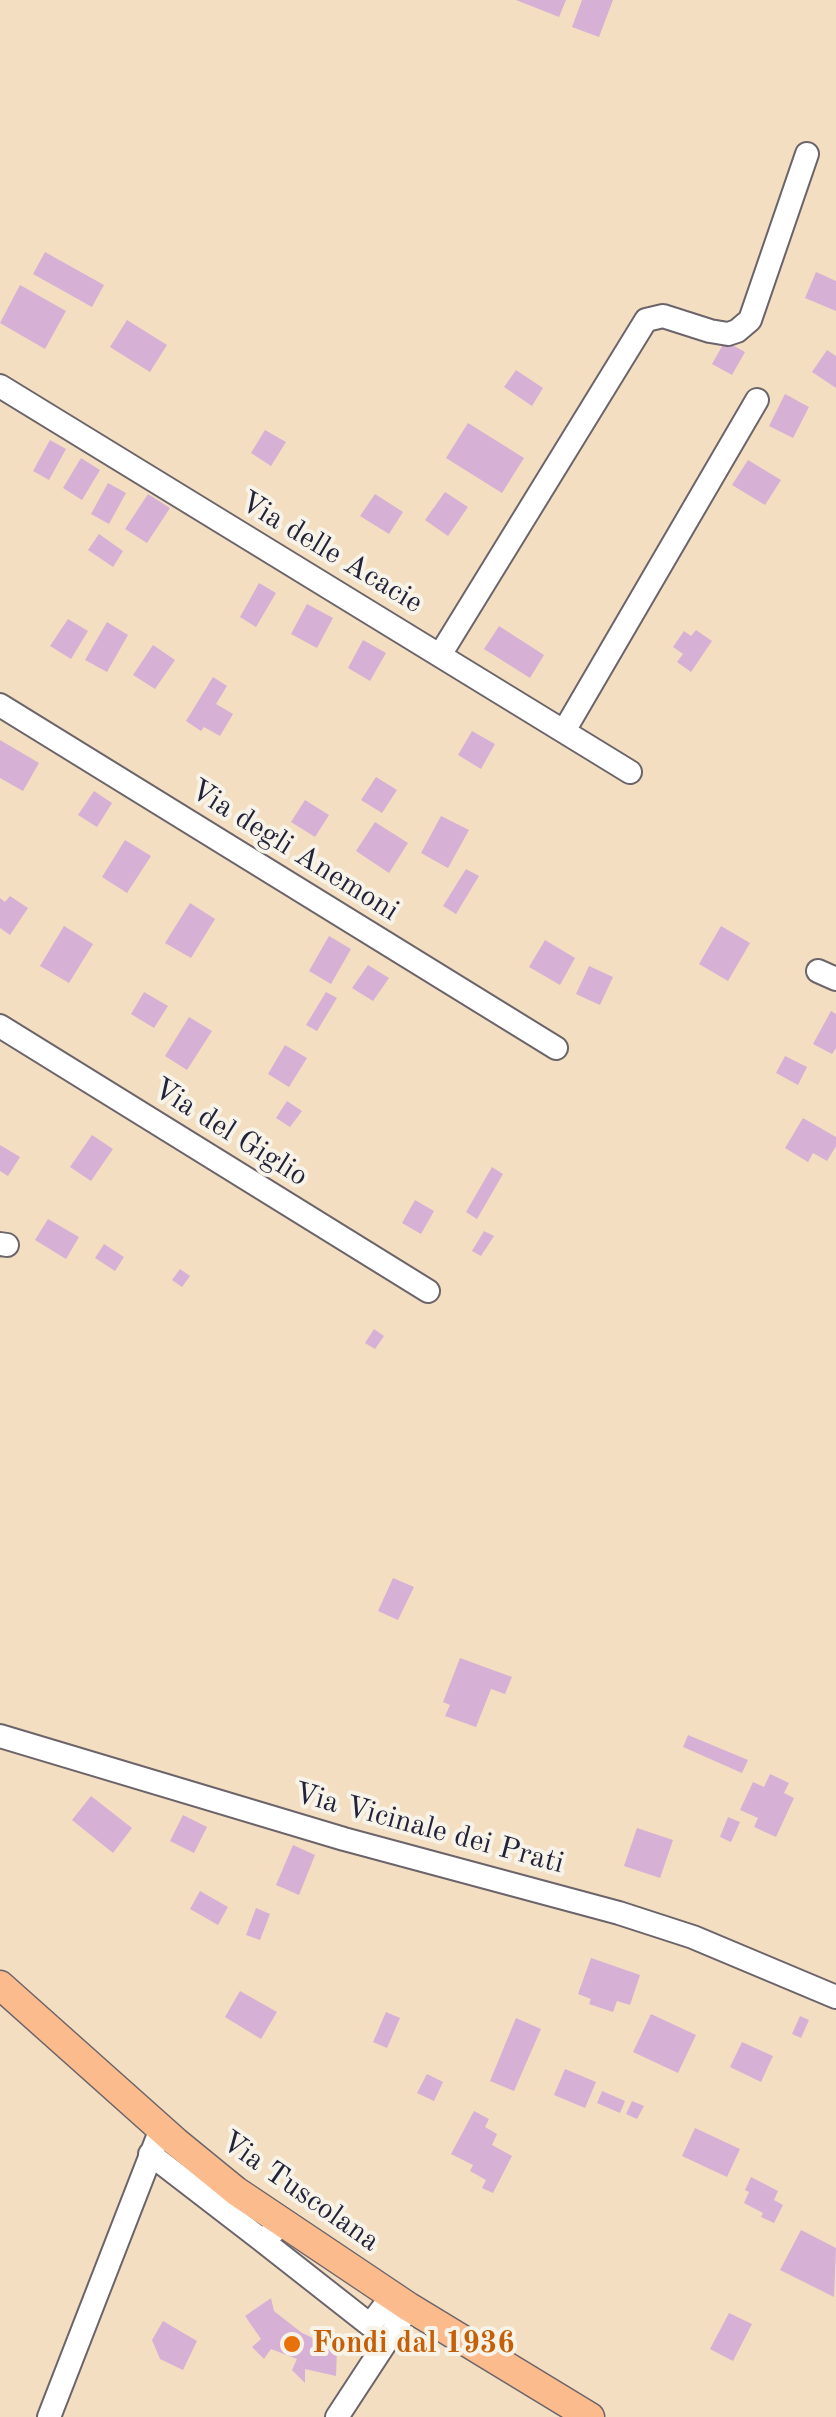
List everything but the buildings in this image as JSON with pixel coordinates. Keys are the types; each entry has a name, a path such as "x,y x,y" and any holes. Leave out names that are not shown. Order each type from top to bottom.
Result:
{"main road":[{"name":"Via Tuscolana","path":"0,1986 156,2142 236,2191 273,2232 401,2302 590,2417"}],"street":[{"path":"440,655 646,320 663,316 728,334 737,332 750,320 807,154"},
{"name":"Via delle Acacie","path":"0,386 630,772"},
{"path":"564,731 757,400"},
{"name":"Via degli Anemoni","path":"0,705 556,1048"},
{"name":"Via del Giglio","path":"0,1026 428,1290"},
{"name":"Via Vicinale dei Prati","path":"0,1736 344,1839 619,1913 693,1937 836,1997"},
{"path":"50,2417 156,2142"},
{"path":"273,2232 380,2331"},
{"path":"337,2417 380,2331 401,2302"}],"place":[{"name":"Fondi dal 1936","path":"292,2344"}]}
